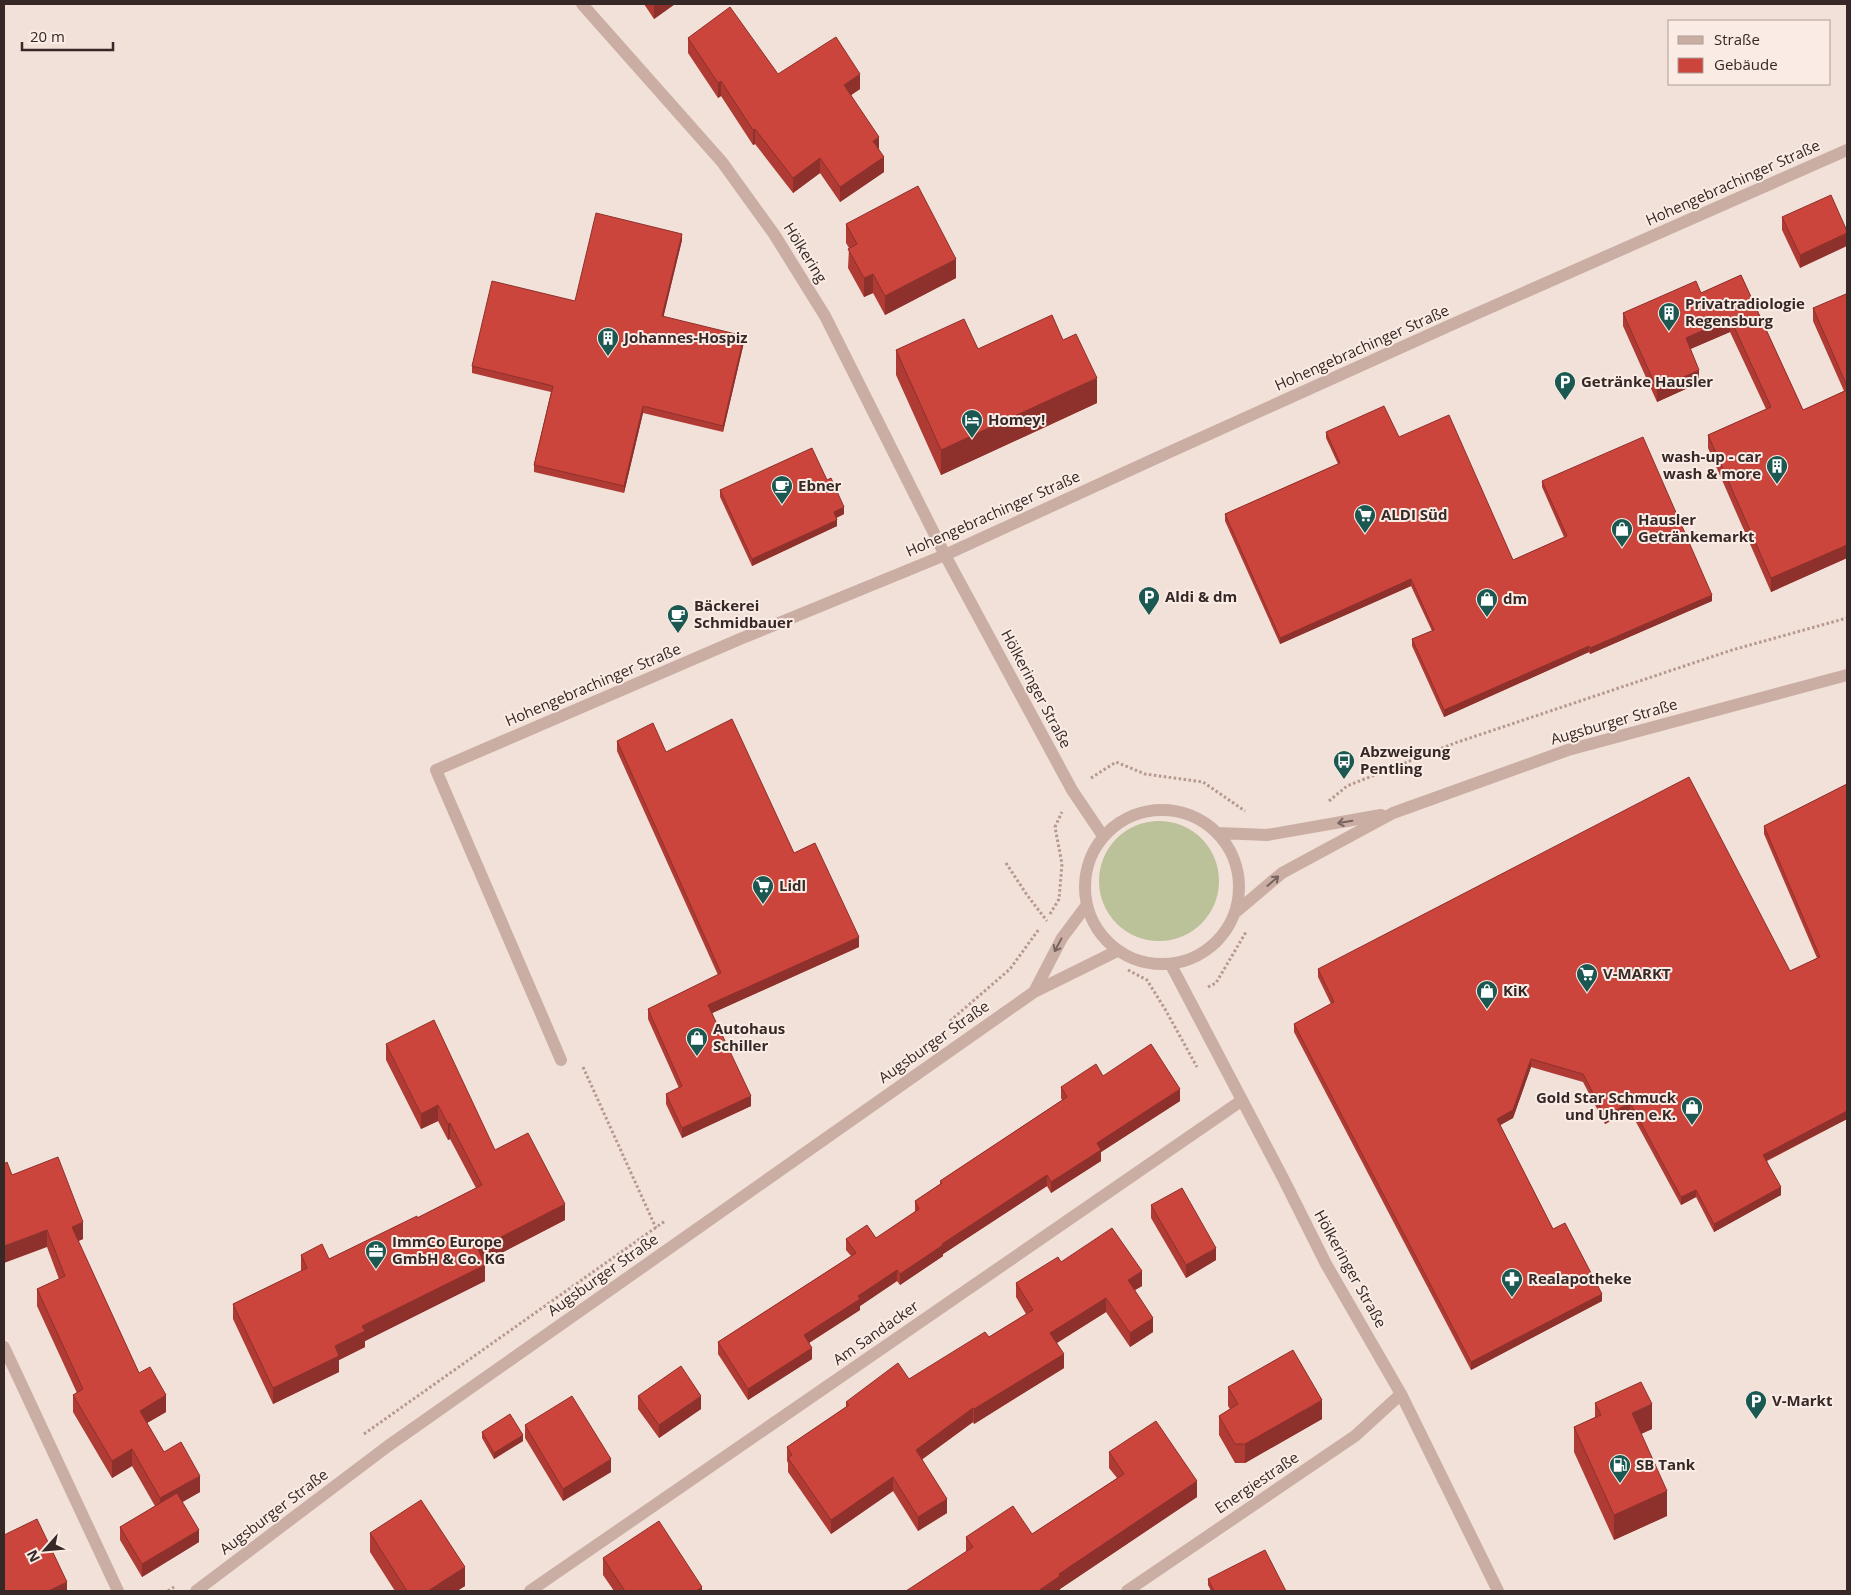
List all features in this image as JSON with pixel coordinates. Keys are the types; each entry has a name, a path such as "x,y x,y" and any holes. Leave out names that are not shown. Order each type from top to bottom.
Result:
{"street":[{"name":"Hölkering","path":"582,4 722,162 774,234 825,316 945,555"},
{"name":"Hohengebrachinger Straße","path":"560,1060 436,770 740,639 945,555 1453,324 1847,150"},
{"name":"Hölkeringer Straße","path":"945,555 1072,790 1103,836"},
{"name":"Augsburger Straße","path":"1236,912 1282,873 1393,813 1568,750 1847,674"},
{"path":"1147,810 1173,810 1197,818 1218,833 1231,850 1238,870 1240,892 1236,912 1226,932 1211,948 1192,959 1170,965 1152,964 1133,960 1117,951 1103,938 1093,923 1086,906 1085,881 1090,857 1103,836 1122,820 1147,810"},
{"name":"Augsburger Straße","path":"1218,833 1267,835 1393,813"},
{"name":"Augsburger Straße","path":"1034,992 1062,938 1086,906"},
{"name":"Augsburger Straße","path":"196,1591 388,1446 1034,992 1117,951"},
{"name":"Hölkeringer Straße","path":"1170,965 1284,1180 1326,1264 1401,1394 1498,1591"},
{"name":"Am Sandacker","path":"530,1591 1241,1100"},
{"path":"4,1347 118,1591"},
{"name":"Energiestraße","path":"1127,1591 1355,1436 1401,1394"}],"path":[{"path":"1328,802 1347,786 1455,743 1732,650 1847,618"},
{"path":"1006,863 1046,920 1059,899 1062,864 1055,827 1072,790 1116,762 1145,774 1203,782 1246,812"},
{"path":"560,1060 577,1053 656,1228"}],"green space":[{"path":"1159,821 1182,826 1192,831 1201,839 1209,848 1214,858 1219,881 1214,904 1209,914 1201,923 1192,931 1182,936 1159,941 1136,936 1126,931 1117,923 1109,914 1104,904 1099,881 1104,858 1109,848 1117,839 1126,831 1136,826"}],"building":[{"path":"730,7 778,74 836,37 860,74 844,85 879,137 873,141 884,157 840,187 820,158 793,178 755,129 753,130 721,81 718,83 688,38"},
{"path":"918,186 956,259 885,296 873,274 864,278 848,249 857,244 846,224"},
{"path":"1831,195 1847,233 1800,255 1782,217"},
{"name":"Johannes-Hospiz","path":"596,213 682,234 662,316 744,336 723,426 643,406 624,486 534,465 553,386 472,366 492,281 575,301"},
{"path":"1741,275 1803,410 1847,390 1847,545 1771,578 1708,435 1771,407 1730,318 1686,338 1699,370 1657,389 1623,313 1696,281 1701,293"},
{"path":"1846,294 1847,296 1847,386 1813,308"},
{"name":"Homey!","path":"1052,315 1063,340 1076,334 1097,378 941,450 896,350 964,319 978,349"},
{"path":"1384,406 1399,437 1449,415 1513,560 1567,536 1542,481 1643,437 1712,595 1590,648 1589,646 1444,710 1412,639 1434,630 1411,579 1280,638 1225,514 1340,463 1326,432"},
{"name":"Ebner","path":"812,448 827,480 831,478 844,507 834,512 837,520 752,559 720,490"},
{"name":"Lidl","path":"732,719 794,853 815,843 859,937 708,1005 751,1096 682,1128 666,1094 682,1086 648,1009 721,973 617,741 653,723 666,752"},
{"name":"V-MARKT","path":"1689,777 1790,971 1820,957 1764,826 1847,784 1847,1111 1763,1155 1781,1187 1714,1224 1696,1190 1681,1197 1630,1103 1605,1116 1583,1074 1531,1059 1513,1110 1497,1119 1553,1229 1565,1223 1602,1294 1471,1362 1294,1024 1334,1002 1318,969"},
{"path":"434,1020 495,1150 528,1133 565,1204 478,1249 485,1265 362,1326 365,1331 335,1346 339,1356 273,1388 233,1304 307,1268 301,1255 322,1244 329,1259 482,1185 450,1123 448,1124 438,1105 421,1114 386,1044"},
{"path":"1151,1044 1180,1089 1097,1143 1101,1150 1051,1182 1047,1175 900,1274 897,1270 858,1296 860,1299 804,1335 812,1348 748,1389 718,1342 856,1253 846,1239 867,1225 876,1238 919,1209 915,1201 942,1183 940,1181 1067,1097 1061,1087 1096,1064 1103,1076"},
{"path":"58,1157 83,1222 72,1227 139,1373 150,1367 166,1395 140,1411 164,1452 181,1442 200,1476 160,1498 132,1449 112,1461 73,1395 83,1389 37,1289 65,1276 47,1230 4,1246 4,1164 7,1162 12,1175"},
{"path":"1182,1188 1216,1248 1186,1265 1151,1205"},
{"path":"1112,1228 1142,1271 1128,1280 1153,1318 1130,1333 1106,1298 1050,1333 1064,1354 973,1408 916,1450 947,1499 918,1517 893,1477 831,1520 788,1458 792,1455 787,1447 849,1405 846,1402 898,1363 909,1379 985,1332 989,1337 1033,1310 1016,1283 1058,1257 1061,1262"},
{"path":"1293,1350 1322,1400 1245,1444 1235,1444 1219,1416 1238,1404 1228,1387"},
{"path":"681,1366 701,1396 659,1425 638,1396"},
{"name":"SB Tank","path":"1641,1382 1652,1404 1632,1413 1667,1491 1614,1515 1574,1427 1601,1415 1595,1403"},
{"path":"572,1396 611,1459 563,1489 525,1425"},
{"path":"510,1414 523,1435 494,1453 482,1432"},
{"path":"1156,1421 1197,1481 1059,1574 1060,1576 1038,1591 906,1591 973,1547 966,1537 1013,1506 1032,1534 1124,1474 1109,1452"},
{"path":"177,1493 199,1530 142,1564 120,1527"},
{"path":"421,1500 465,1567 428,1591 407,1591 370,1533"},
{"path":"37,1519 67,1582 48,1591 4,1591 4,1535"},
{"path":"659,1521 702,1587 696,1591 625,1591 603,1558"},
{"path":"1265,1550 1286,1591 1214,1591 1208,1579"}],"place":[{"name":"Privatradiologie Regensburg","path":"1669,332"},
{"name":"Johannes-Hospiz","path":"608,357"},
{"name":"Getränke Hausler","path":"1565,401"},
{"name":"Homey!","path":"972,439"},
{"name":"wash-up - car wash & more","path":"1777,485"},
{"name":"Ebner","path":"782,505"},
{"name":"ALDI Süd","path":"1365,534"},
{"name":"Hausler Getränkemarkt","path":"1622,548"},
{"name":"Aldi & dm","path":"1149,616"},
{"name":"dm","path":"1487,618"},
{"name":"Bäckerei Schmidbauer","path":"678,634"},
{"name":"Abzweigung Pentling","path":"1344,780"},
{"name":"Lidl","path":"763,905"},
{"name":"V-MARKT","path":"1587,993"},
{"name":"KiK","path":"1487,1010"},
{"name":"Autohaus Schiller","path":"697,1057"},
{"name":"Gold Star Schmuck und Uhren e.K.","path":"1692,1126"},
{"name":"ImmCo Europe GmbH & Co. KG","path":"376,1270"},
{"name":"Realapotheke","path":"1512,1298"},
{"name":"V-Markt","path":"1756,1420"},
{"name":"SB Tank","path":"1620,1484"}]}
